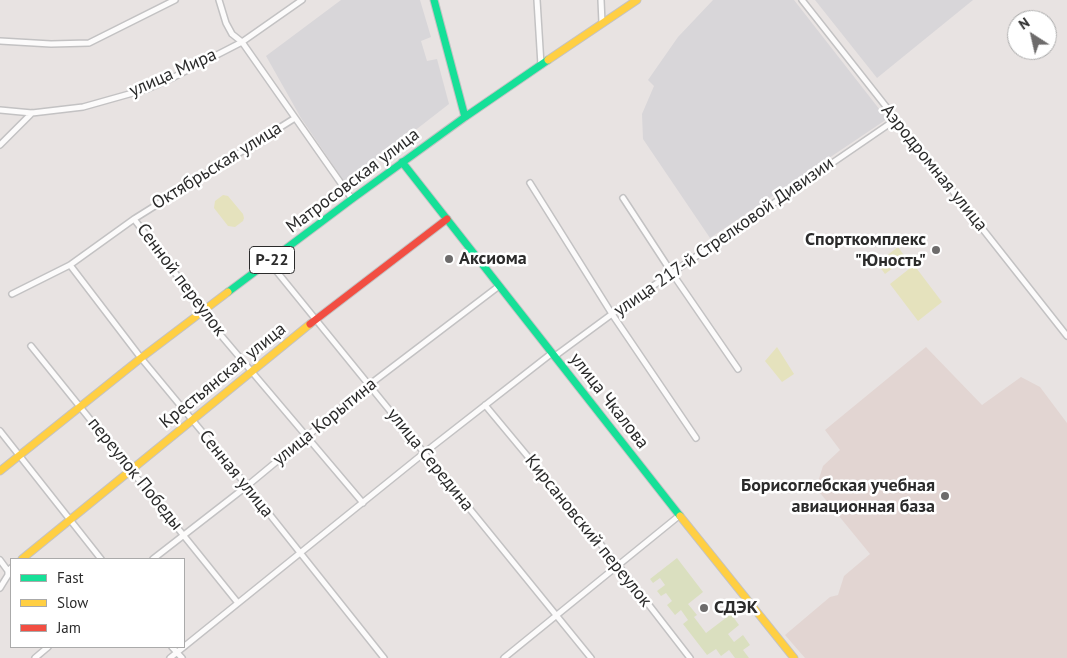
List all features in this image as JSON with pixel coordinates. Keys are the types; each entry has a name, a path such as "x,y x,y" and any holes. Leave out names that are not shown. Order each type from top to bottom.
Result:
{"main road":[{"path":"434,0 465,117"},
{"name":"Матросовская улица","path":"0,471 141,358 402,162 637,0"},
{"name":"улица Чкалова","path":"402,162 794,658"},
{"name":"Крестьянская улица","path":"23,558 315,320 447,219"}],"street":[{"path":"0,41 51,44 89,43 175,0"},
{"path":"219,0 226,23 232,34 242,42 352,199"},
{"name":"улица Мира","path":"0,110 32,113 83,107 147,89 242,42 302,0"},
{"path":"537,0 541,65"},
{"path":"601,0 602,23"},
{"name":"Аэродромная улица","path":"802,0 1067,336"},
{"path":"0,145 32,113"},
{"name":"Октябрьская улица","path":"12,294 70,265 134,218 295,118"},
{"name":"улица 217-й Стрелковой Дивизии","path":"185,646 485,405 554,354 895,120"},
{"path":"530,183 612,314 696,438"},
{"path":"623,198 738,369"},
{"name":"Сенной переулок","path":"134,218 204,311 208,320 363,503"},
{"name":"улица Середина","path":"270,262 315,320 558,615 591,658"},
{"name":"Сенная улица","path":"70,265 141,358 247,486 384,658"},
{"name":"улица Корытина","path":"154,558 247,486 369,385 499,286"},
{"name":"переулок Победы","path":"31,346 238,603"},
{"name":"Кирсановский переулок","path":"485,405 618,565 690,658"},
{"path":"0,431 100,558"},
{"path":"504,658 680,515"},
{"path":"0,560 10,569 0,588"},
{"path":"34,658 47,648"},
{"path":"173,648 182,658"},
{"name":"улица 217-й Стрелковой Дивизии","path":"170,658 182,648"}],"shaded area":[{"path":"341,0 420,0 431,37 421,41 427,61 437,59 449,104 346,184 301,118 266,56"},
{"path":"713,0 794,0 887,119 710,238 643,139 642,114 654,86 648,80 678,37"},
{"path":"815,0 973,0 877,78"},
{"path":"223,195 228,196 243,214 243,221 235,227 228,226 214,208 215,201"},
{"path":"898,247 906,258 885,274 877,263"},
{"path":"914,265 942,302 918,321 890,284"},
{"path":"777,347 794,374 782,382 765,361"},
{"name":"Борисоглебская учебная авиационная база","path":"926,347 982,405 1021,377 1040,387 1067,423 1067,658 805,658 785,635 830,597 838,595 844,576 870,554 816,488 823,466 840,450 825,430"}],"green space":[{"path":"677,558 703,592 688,604 697,615 694,617 706,633 731,614 739,625 728,634 734,642 743,635 750,645 743,650 749,658 735,658 729,650 721,656 716,649 707,655 683,624 688,620 681,610 675,615 667,605 672,601 666,593 661,596 657,591 665,585 660,578 653,583 650,579"}],"traffic: fast":[{"path":"434,0 465,117"},
{"path":"228,292 465,117 548,60"},
{"path":"402,162 680,516"}],"traffic: slow":[{"path":"548,60 637,0"},
{"path":"0,471 141,358 228,292"},
{"path":"23,558 310,324"},
{"path":"680,516 794,658"}],"traffic: jam":[{"path":"310,324 447,219"}],"place":[{"name":"Спорткомплекс \"Юность\"","path":"936,250"},
{"name":"Аксиома","path":"449,259"},
{"name":"Борисоглебская учебная авиационная база","path":"945,496"},
{"name":"СДЭК","path":"704,608"}]}
